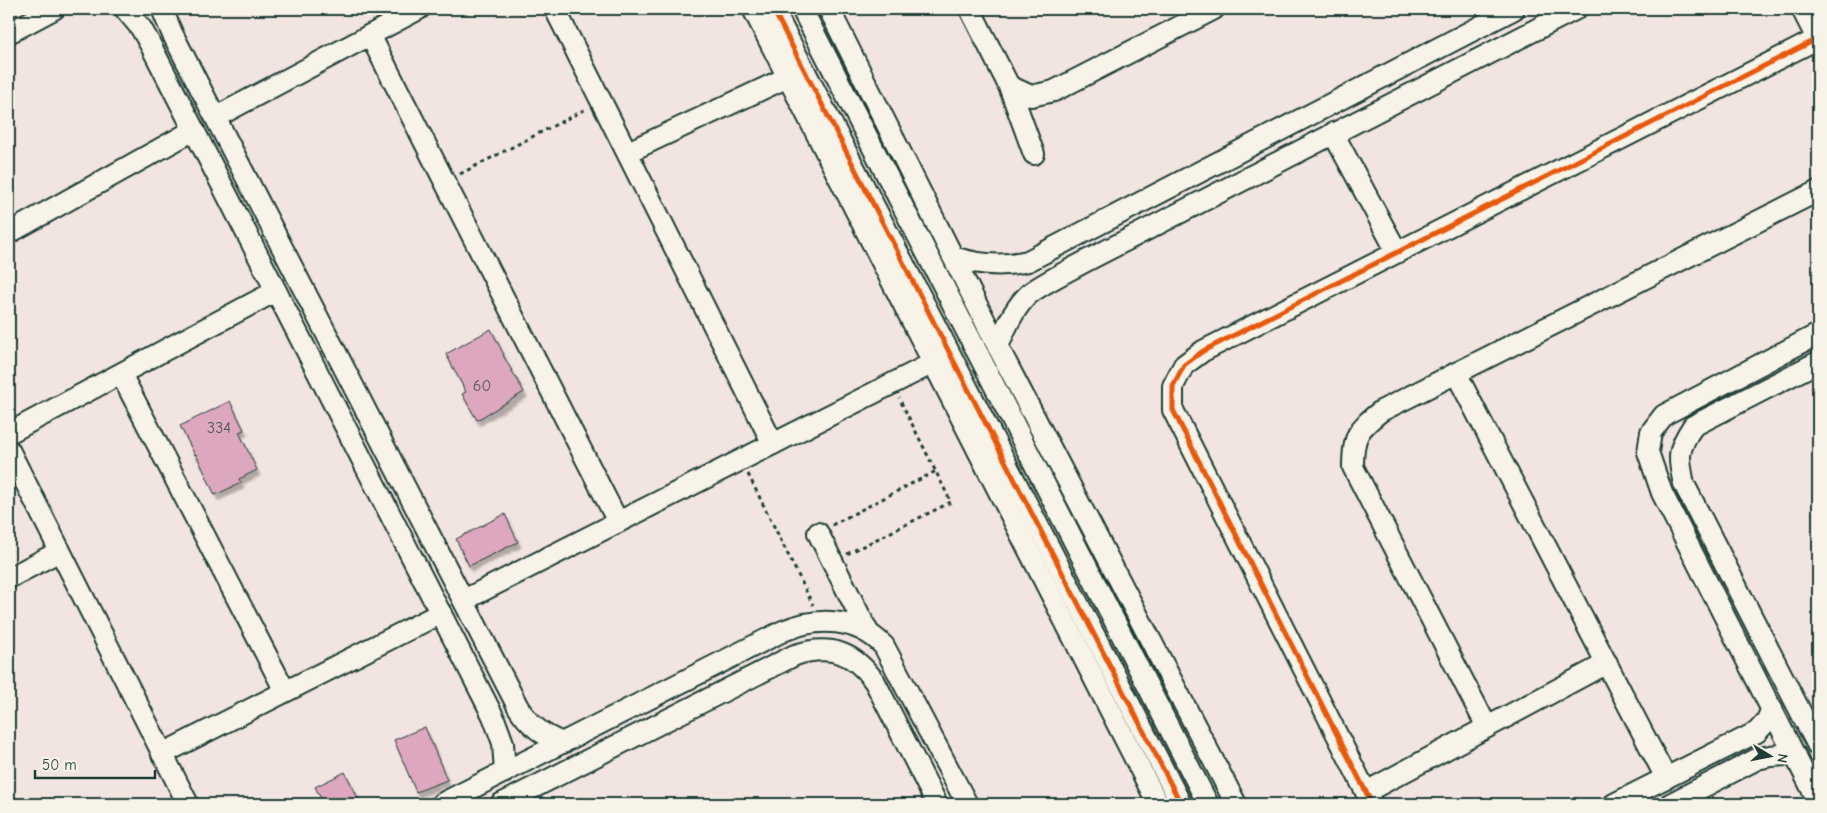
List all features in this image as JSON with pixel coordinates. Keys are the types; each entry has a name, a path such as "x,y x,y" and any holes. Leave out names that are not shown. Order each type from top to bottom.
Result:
{"street":[{"path":"9,33 54,9"},
{"path":"125,9 141,28 150,44 499,729 504,743 505,772"},
{"path":"162,9 172,33 523,715 545,735 562,743"},
{"path":"216,118 419,9"},
{"path":"555,9 773,444"},
{"path":"753,9 788,77 843,165 1180,804"},
{"path":"773,9 933,363 1158,804"},
{"path":"802,9 1208,804"},
{"path":"829,9 998,347 1236,804"},
{"path":"970,9 1008,86 1034,154"},
{"path":"1008,86 1030,96 1054,91 1214,9"},
{"path":"953,257 984,264 1013,265 1028,261 1486,15 1514,9"},
{"path":"998,347 1008,323 1030,293 1086,261 1576,9"},
{"path":"1606,663 1487,727 1369,798 1182,432 1173,410 1173,386 1184,365 1203,351 1818,40 1802,9"},
{"path":"370,35 618,522"},
{"path":"628,152 788,77"},
{"path":"9,232 194,130"},
{"path":"1333,133 1397,252"},
{"path":"1487,727 1352,467 1353,444 1364,425 1381,411 1818,191"},
{"path":"1071,238 1086,261"},
{"path":"9,433 276,291"},
{"path":"1818,334 1664,415 1651,432 1648,452 1662,492 1818,801"},
{"path":"1818,362 1693,426 1682,443 1679,462 1684,484 1818,746"},
{"path":"464,600 933,363"},
{"path":"121,374 285,692"},
{"path":"1456,374 1666,778"},
{"path":"9,450 188,804"},
{"path":"818,533 868,632"},
{"path":"9,578 60,551"},
{"path":"162,754 441,613"},
{"path":"441,804 783,631 795,626 820,621 846,624 868,632 884,646 967,804"},
{"path":"501,804 795,655 817,650 828,650 851,656 868,672 875,682 937,804"},
{"path":"1614,804 1756,732 1766,722 1772,709"},
{"path":"499,729 510,729 516,726 523,715"},
{"path":"1670,804 1757,759 1783,754 1796,756"}],"path":[{"path":"445,182 602,101"},
{"path":"832,561 951,502 892,384"},
{"path":"741,460 820,621"},
{"path":"818,533 936,471"}],"building":[{"path":"491,329 524,392 477,420 462,394 466,392 446,354"},
{"path":"230,401 244,430 239,432 257,470 239,479 241,483 215,495 196,454 180,426"},
{"path":"505,514 518,542 469,566 456,539"},
{"path":"425,727 447,780 416,792 394,740"},
{"path":"345,772 361,804 324,804 315,787"}],"cycle path":[{"path":"773,9 1181,804"},
{"path":"1372,804 1173,410 1173,386 1184,365 1203,351 1817,39"}]}
